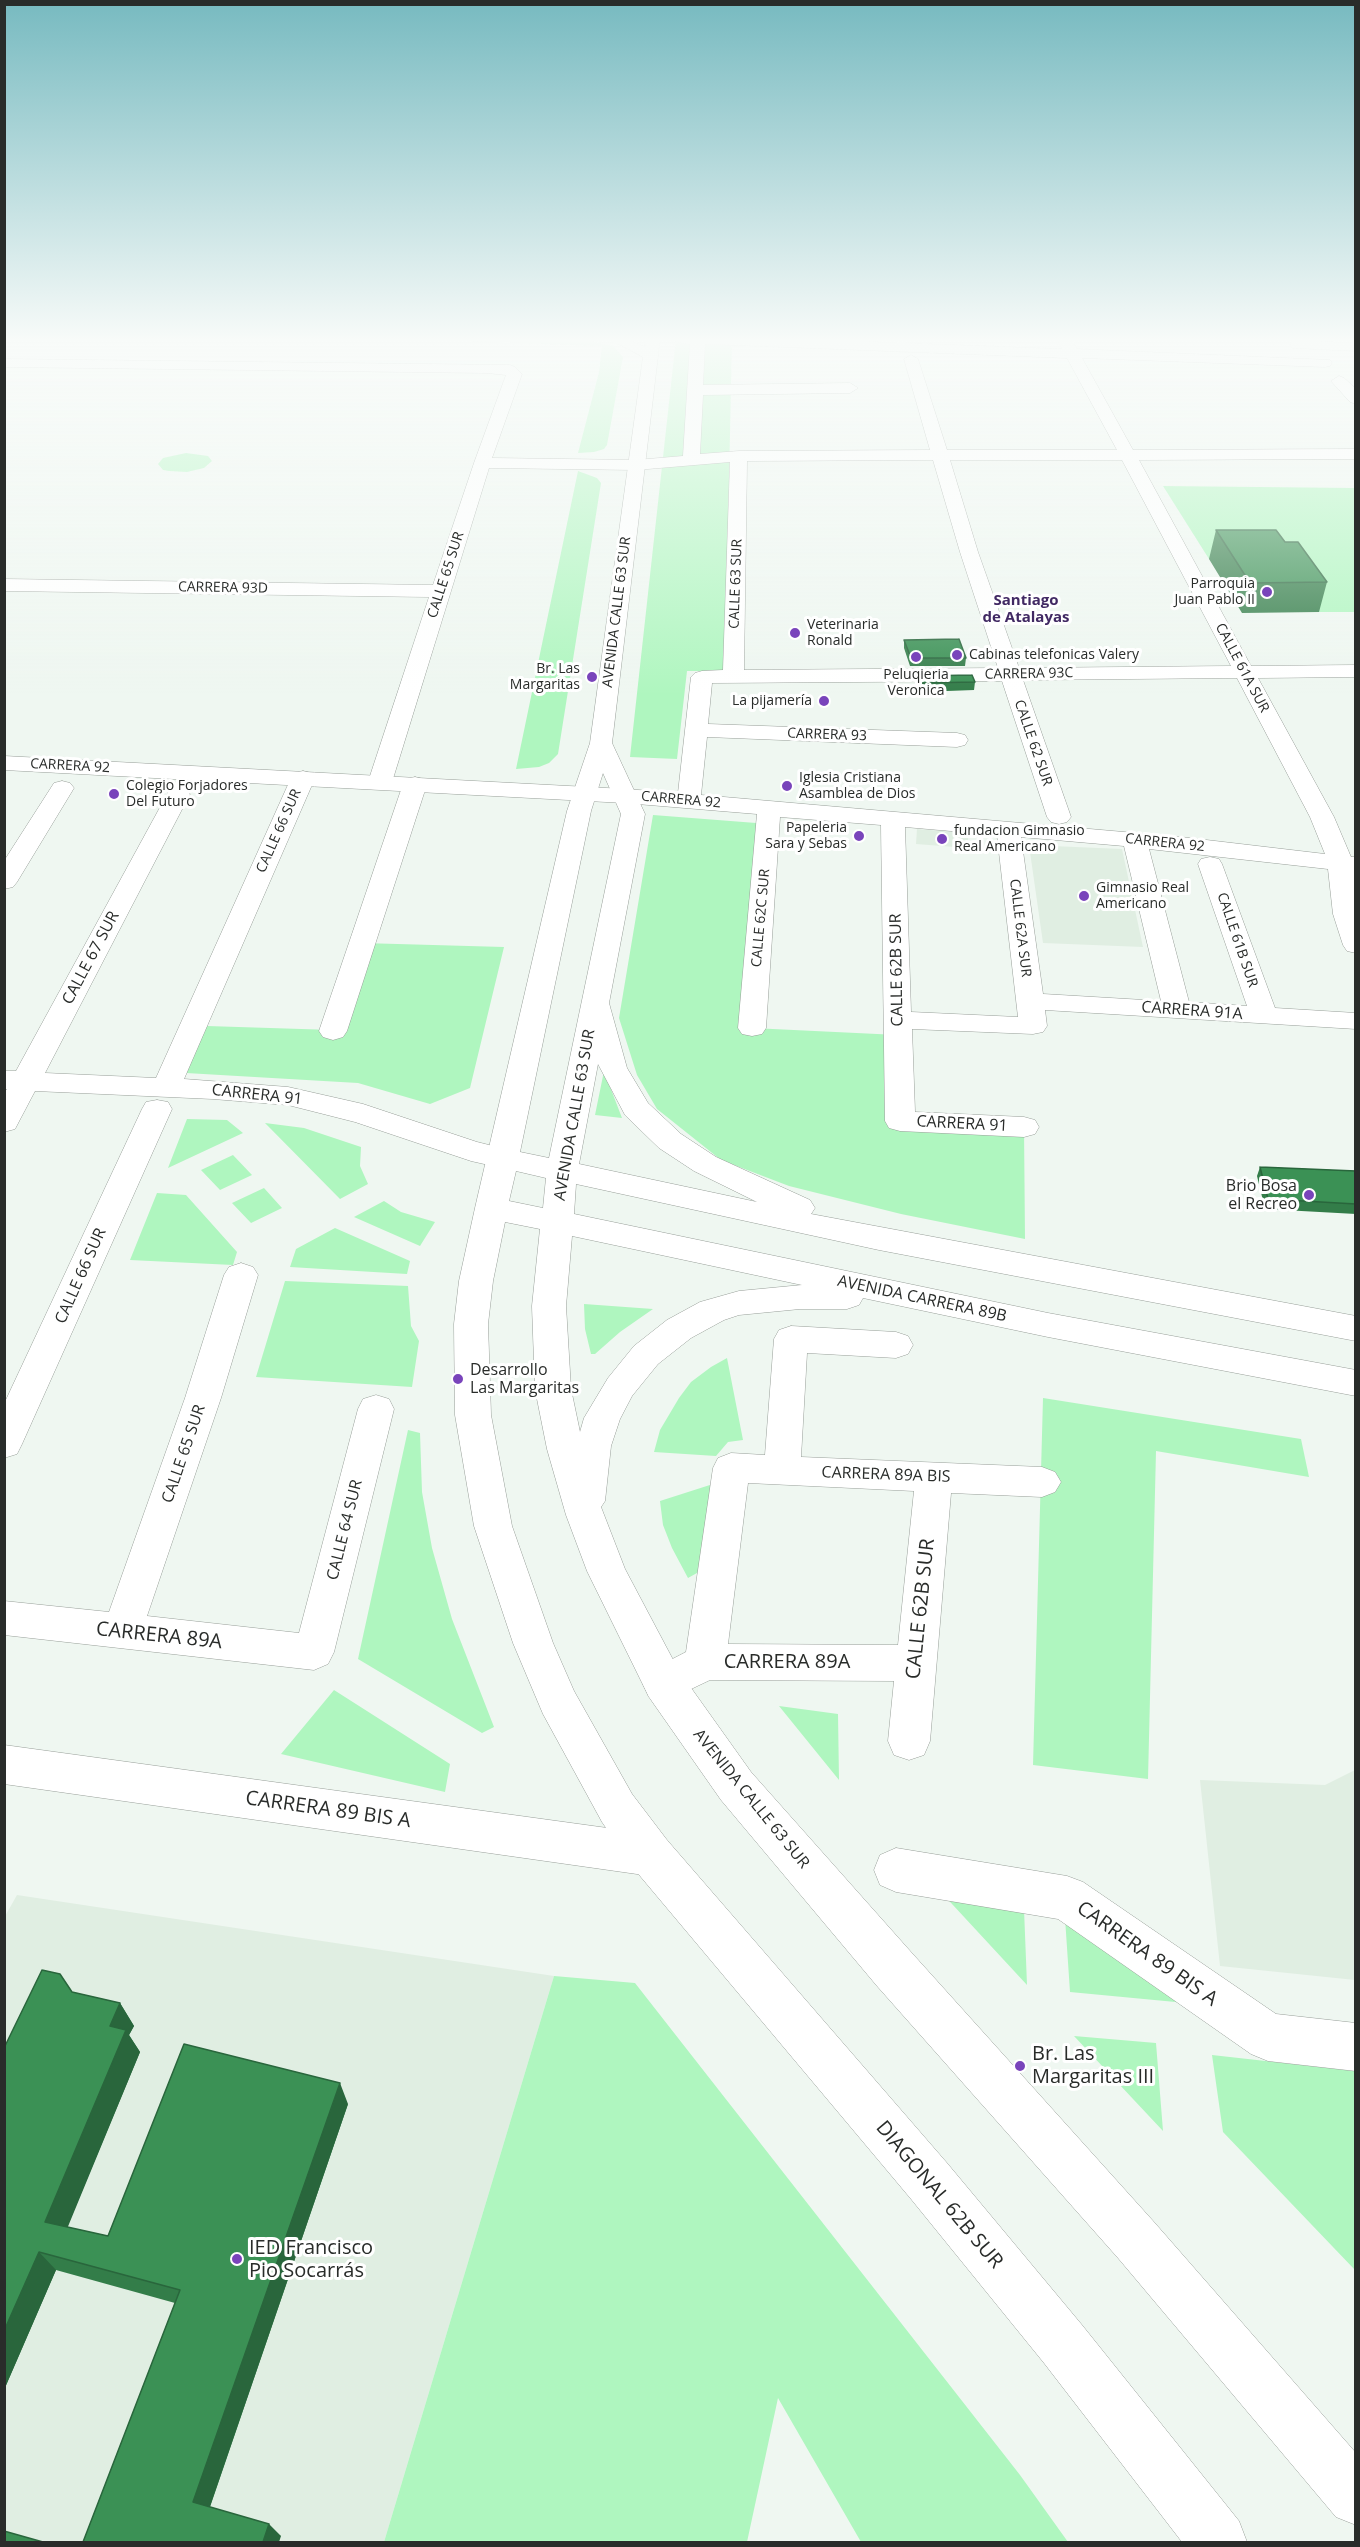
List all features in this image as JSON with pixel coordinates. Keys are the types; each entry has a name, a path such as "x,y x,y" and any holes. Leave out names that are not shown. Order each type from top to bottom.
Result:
{"street":[{"name":"CALLE 65 SUR","path":"380,782 484,458"},
{"name":"AVENIDA CALLE 63 SUR","path":"637,458 601,742 585,793 491,1208 476,1281 471,1324 470,1369 473,1415 493,1526 529,1633 558,1701 617,1808 651,1856"},
{"path":"482,463 636,465 717,458"},
{"name":"CALLE 63 SUR","path":"733,676 739,458"},
{"name":"CALLE 62 SUR","path":"939,458 1009,674 1059,818"},
{"name":"CALLE 61A SUR","path":"1130,458 1334,843 1348,864 1346,914 1356,945"},
{"name":"CARRERA 93D","path":"4,585 441,591"},
{"name":"CARRERA 93C","path":"696,730 702,677 1356,671"},
{"path":"688,801 696,730"},
{"name":"CARRERA 93","path":"696,730 957,740"},
{"name":"AVENIDA CALLE 63 SUR","path":"601,742 633,814 562,1171 549,1306 553,1389 565,1449 585,1515 606,1571 664,1684 736,1786 894,1969 1136,2240 1356,2497"},
{"name":"CARRERA 92","path":"4,763 625,796 1135,840 1348,864"},
{"name":"CALLE 66 SUR","path":"4,1444 163,1095 303,778"},
{"path":"333,1031 415,784"},
{"path":"4,882 63,788"},
{"name":"CALLE 67 SUR","path":"4,1122 16,1081 177,794"},
{"name":"CALLE 62C SUR","path":"752,1028 769,808"},
{"name":"CALLE 62B SUR","path":"893,819 900,1121"},
{"name":"CALLE 62A SUR","path":"1008,829 1031,1014"},
{"path":"1135,840 1177,1010"},
{"name":"CALLE 61B SUR","path":"1210,864 1264,1016"},
{"path":"596,1000 613,1068 622,1087 636,1108 670,1141 740,1182 879,1239"},
{"name":"CARRERA 91A","path":"898,1020 1177,1010 1356,1021"},
{"name":"CARRERA 91","path":"16,1081 288,1096 363,1114 502,1158"},
{"name":"CARRERA 91","path":"900,1121 1024,1127"},
{"path":"502,1158 879,1239 1356,1329"},
{"name":"AVENIDA CARRERA 89B","path":"491,1208 923,1299 1356,1383"},
{"name":"CALLE 65 SUR","path":"122,1632 203,1398 241,1275"},
{"path":"585,1515 590,1468 602,1418 620,1387 646,1355 680,1329 712,1311 739,1303 768,1299 838,1297 923,1299"},
{"path":"782,1471 791,1339 896,1345"},
{"name":"CALLE 64 SUR","path":"314,1652 376,1409"},
{"name":"CARRERA 89A BIS","path":"705,1662 731,1468 1042,1482"},
{"name":"CALLE 62B SUR","path":"909,1741 934,1477"},
{"name":"CARRERA 89A","path":"4,1618 314,1652"},
{"name":"CARRERA 89A","path":"664,1684 705,1662 916,1663"},
{"name":"CARRERA 89 BIS A","path":"4,1764 651,1856"},
{"name":"DIAGONAL 62B SUR","path":"651,1856 944,2199 1063,2344 1218,2542"},
{"name":"CARRERA 89 BIS A","path":"897,1870 1067,1898 1268,2037 1356,2047"}],"shaded area":[{"name":"fundacion Gimnasio Real Americano","path":"917,829 968,833 968,848 916,844"},
{"name":"Gimnasio Real Americano","path":"1029,845 1122,849 1143,947 1043,943"},
{"path":"1355,1770 1355,1980 1220,1966 1200,1780 1325,1785"},
{"name":"IED Francisco Pio Socarrás","path":"17,1895 554,1976 384,2542 5,2542 4,1918"}],"green space":[{"path":"163,458 209,458 212,461 204,468 187,472 169,471 163,470 158,464"},
{"path":"663,458 729,458 725,671 687,671 677,759 630,757"},
{"path":"578,471 597,478 601,483 558,754 549,763 539,767 516,769"},
{"path":"1163,486 1355,488 1355,612 1319,612 1291,571 1209,559"},
{"path":"653,815 769,824 752,1028 898,1035 900,1121 1024,1127 1025,1239 901,1214 789,1186 721,1160 657,1109 637,1075 619,1018"},
{"path":"362,943 504,947 470,1088 430,1104 358,1083 186,1073 207,1026 333,1030"},
{"path":"604,1071 622,1118 595,1115"},
{"path":"187,1119 227,1120 243,1133 168,1168"},
{"path":"265,1123 304,1128 361,1147 360,1166 368,1184 340,1199"},
{"path":"233,1155 252,1175 220,1190 201,1170"},
{"path":"264,1188 282,1208 251,1223 232,1203"},
{"path":"157,1193 186,1195 237,1252 233,1265 130,1260"},
{"path":"384,1201 401,1212 435,1222 420,1246 354,1217"},
{"path":"335,1228 410,1261 407,1274 290,1267 296,1249"},
{"path":"285,1281 408,1286 411,1326 419,1341 412,1387 256,1377"},
{"path":"584,1304 653,1309 620,1332 595,1354 591,1354 585,1329"},
{"path":"727,1358 743,1440 728,1442 716,1456 654,1452 660,1430 691,1382"},
{"path":"1043,1398 1301,1439 1309,1477 1156,1451 1148,1779 1033,1765"},
{"path":"408,1430 420,1433 422,1492 432,1548 452,1619 494,1727 482,1733 358,1659"},
{"path":"713,1484 706,1568 688,1578 663,1525 660,1501"},
{"path":"334,1690 450,1764 445,1792 281,1754"},
{"path":"779,1706 838,1714 839,1780"},
{"path":"940,1891 1024,1909 1027,1985"},
{"path":"1065,1918 1186,2003 1070,1992"},
{"path":"554,1976 635,1983 1020,2475 1068,2542 861,2542 778,2398 747,2542 384,2542"},
{"path":"1074,2036 1156,2043 1163,2131"},
{"path":"1212,2055 1355,2071 1355,2270 1223,2132"}],"building":[{"path":"1216,530 1276,530 1285,542 1298,542 1327,582 1250,583"},
{"path":"959,639 966,658 911,658 904,640"},
{"path":"972,675 975,682 920,683 918,676"},
{"name":"Brio Bosa el Recreo","path":"1260,1167 1356,1171 1356,1204 1268,1199"},
{"path":"42,1970 60,1974 72,1992 120,2003 110,2026 126,2030 45,2222 108,2236 184,2044 340,2083 193,2502 269,2524 263,2542 83,2542 180,2290 39,2252 4,2331 4,2048"},
{"path":"4,2531 43,2542 4,2542"}],"place":[{"name":"Parroquia Juan Pablo II","path":"1267,592"},
{"name":"Veterinaria Ronald","path":"795,633"},
{"name":"Cabinas telefonicas Valery","path":"957,655"},
{"name":"Peluqieria Veronica","path":"916,657"},
{"name":"Br. Las Margaritas","path":"592,677"},
{"name":"La pijamería","path":"824,701"},
{"name":"Iglesia Cristiana Asamblea de Dios","path":"787,786"},
{"name":"Colegio Forjadores Del Futuro","path":"114,794"},
{"name":"Papeleria Sara y Sebas","path":"859,836"},
{"name":"fundacion Gimnasio Real Americano","path":"942,839"},
{"name":"Gimnasio Real Americano","path":"1084,896"},
{"name":"Brio Bosa el Recreo","path":"1309,1195"},
{"name":"Desarrollo Las Margaritas","path":"458,1379"},
{"name":"Br. Las Margaritas III","path":"1020,2066"},
{"name":"IED Francisco Pio Socarrás","path":"237,2259"}],"district":[{"name":"Santiago de Atalayas","path":"1026,610"}]}
